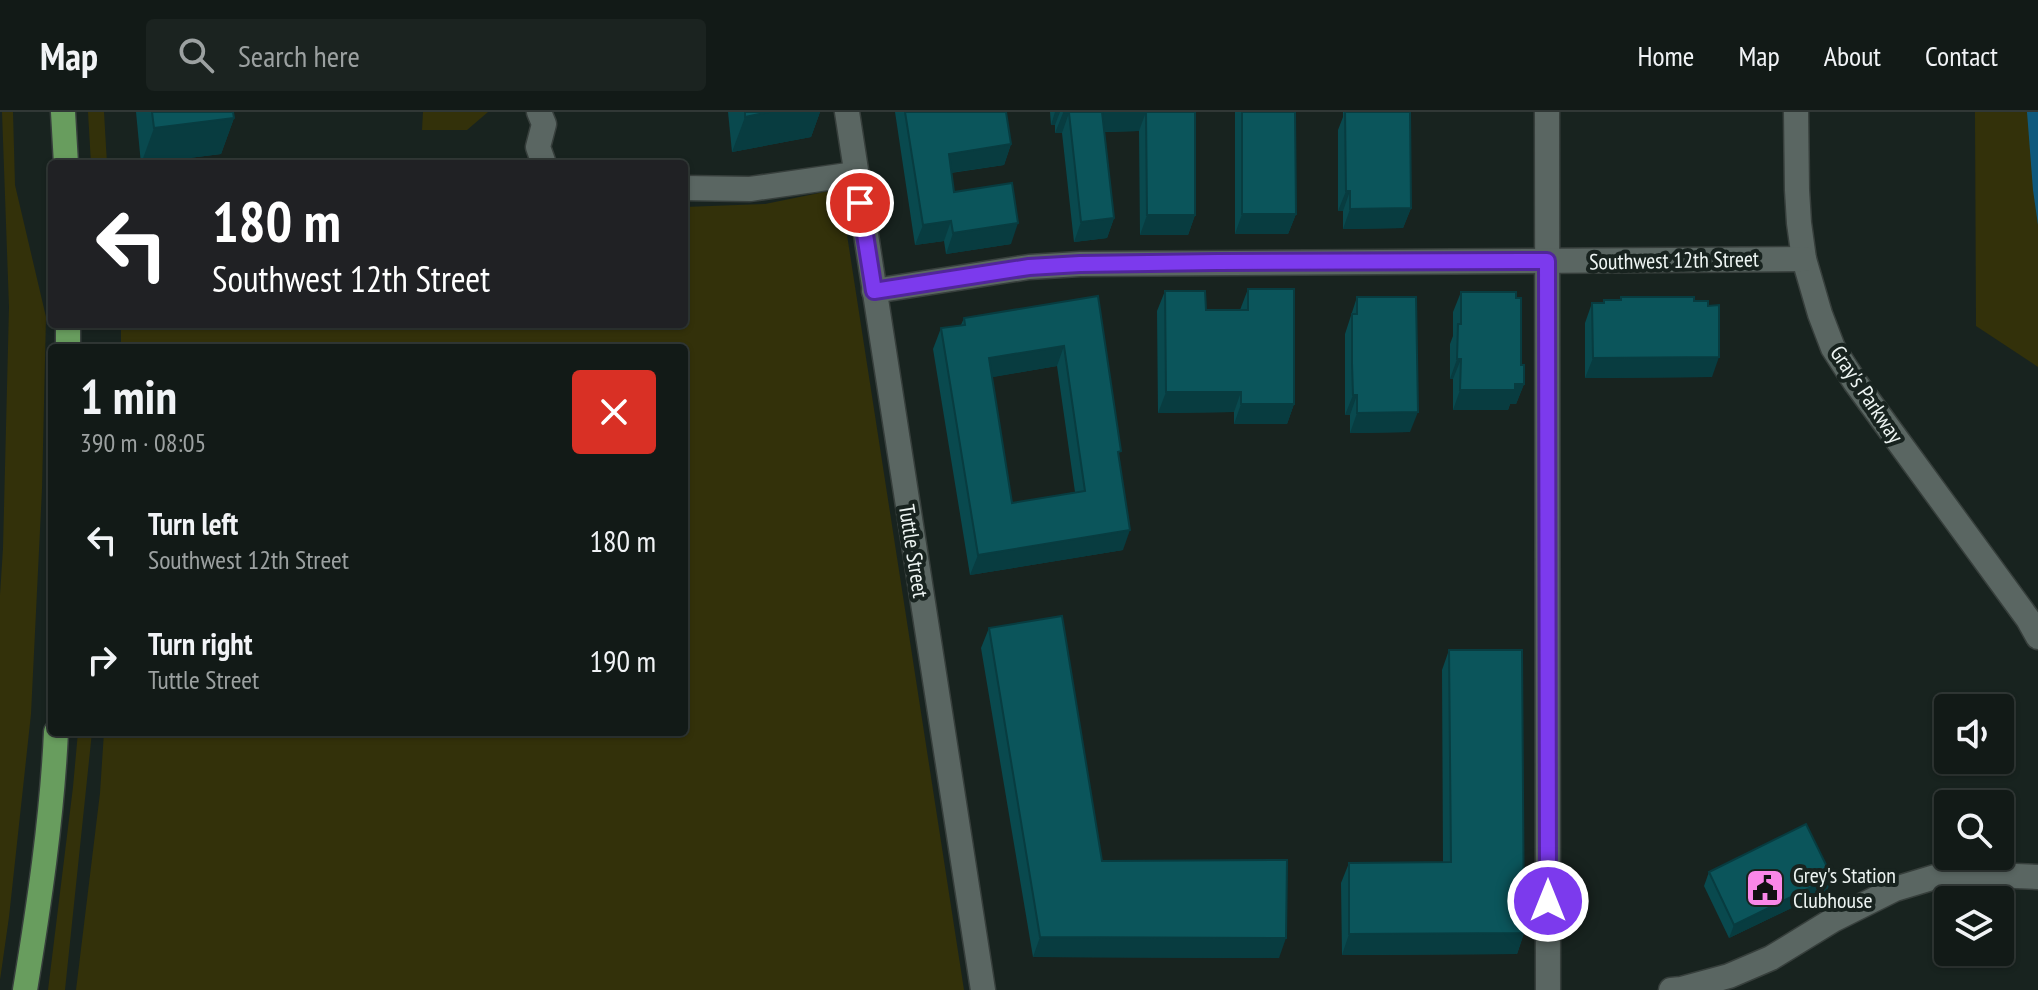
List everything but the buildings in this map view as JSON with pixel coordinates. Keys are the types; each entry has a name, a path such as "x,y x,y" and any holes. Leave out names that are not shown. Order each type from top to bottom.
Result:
{"main road":[{"path":"63,112 66,160"},
{"path":"25,990 56,736"}],"street":[{"path":"539,112 544,124 538,147 543,160"},
{"name":"Tuttle Street","path":"847,112 983,990"},
{"path":"1547,112 1548,990"},
{"name":"Gray's Parkway","path":"1796,112 1797,190 1804,259 1833,348 2038,637"},
{"path":"688,188 750,189 855,174"},
{"name":"Southwest 12th Street","path":"874,291 1057,265 1804,259"},
{"path":"1671,990 1729,976 1771,958 1833,920 1895,889 1935,877 2038,877"}],"shaded area":[{"path":"2,112 13,112 15,185 46,317 42,489 31,714 0,980 0,595 9,307"},
{"path":"88,112 104,112 107,160 91,160"},
{"path":"423,112 488,112 467,130 422,130"},
{"path":"1975,112 2038,112 2038,367 1976,326"},
{"path":"829,191 837,195 843,209 964,990 76,990 100,793 104,736 688,736 688,344 121,344 121,328 688,328 688,207 765,204"},
{"path":"78,736 92,736 65,990 48,990"}],"water":[{"path":"2027,112 2038,112 2038,225 2033,190"}],"place":[{"name":"Grey's Station Clubhouse","path":"1765,888"}],"route":[{"path":"860,203 874,291 1045,265 1547,261 1548,901"}]}
